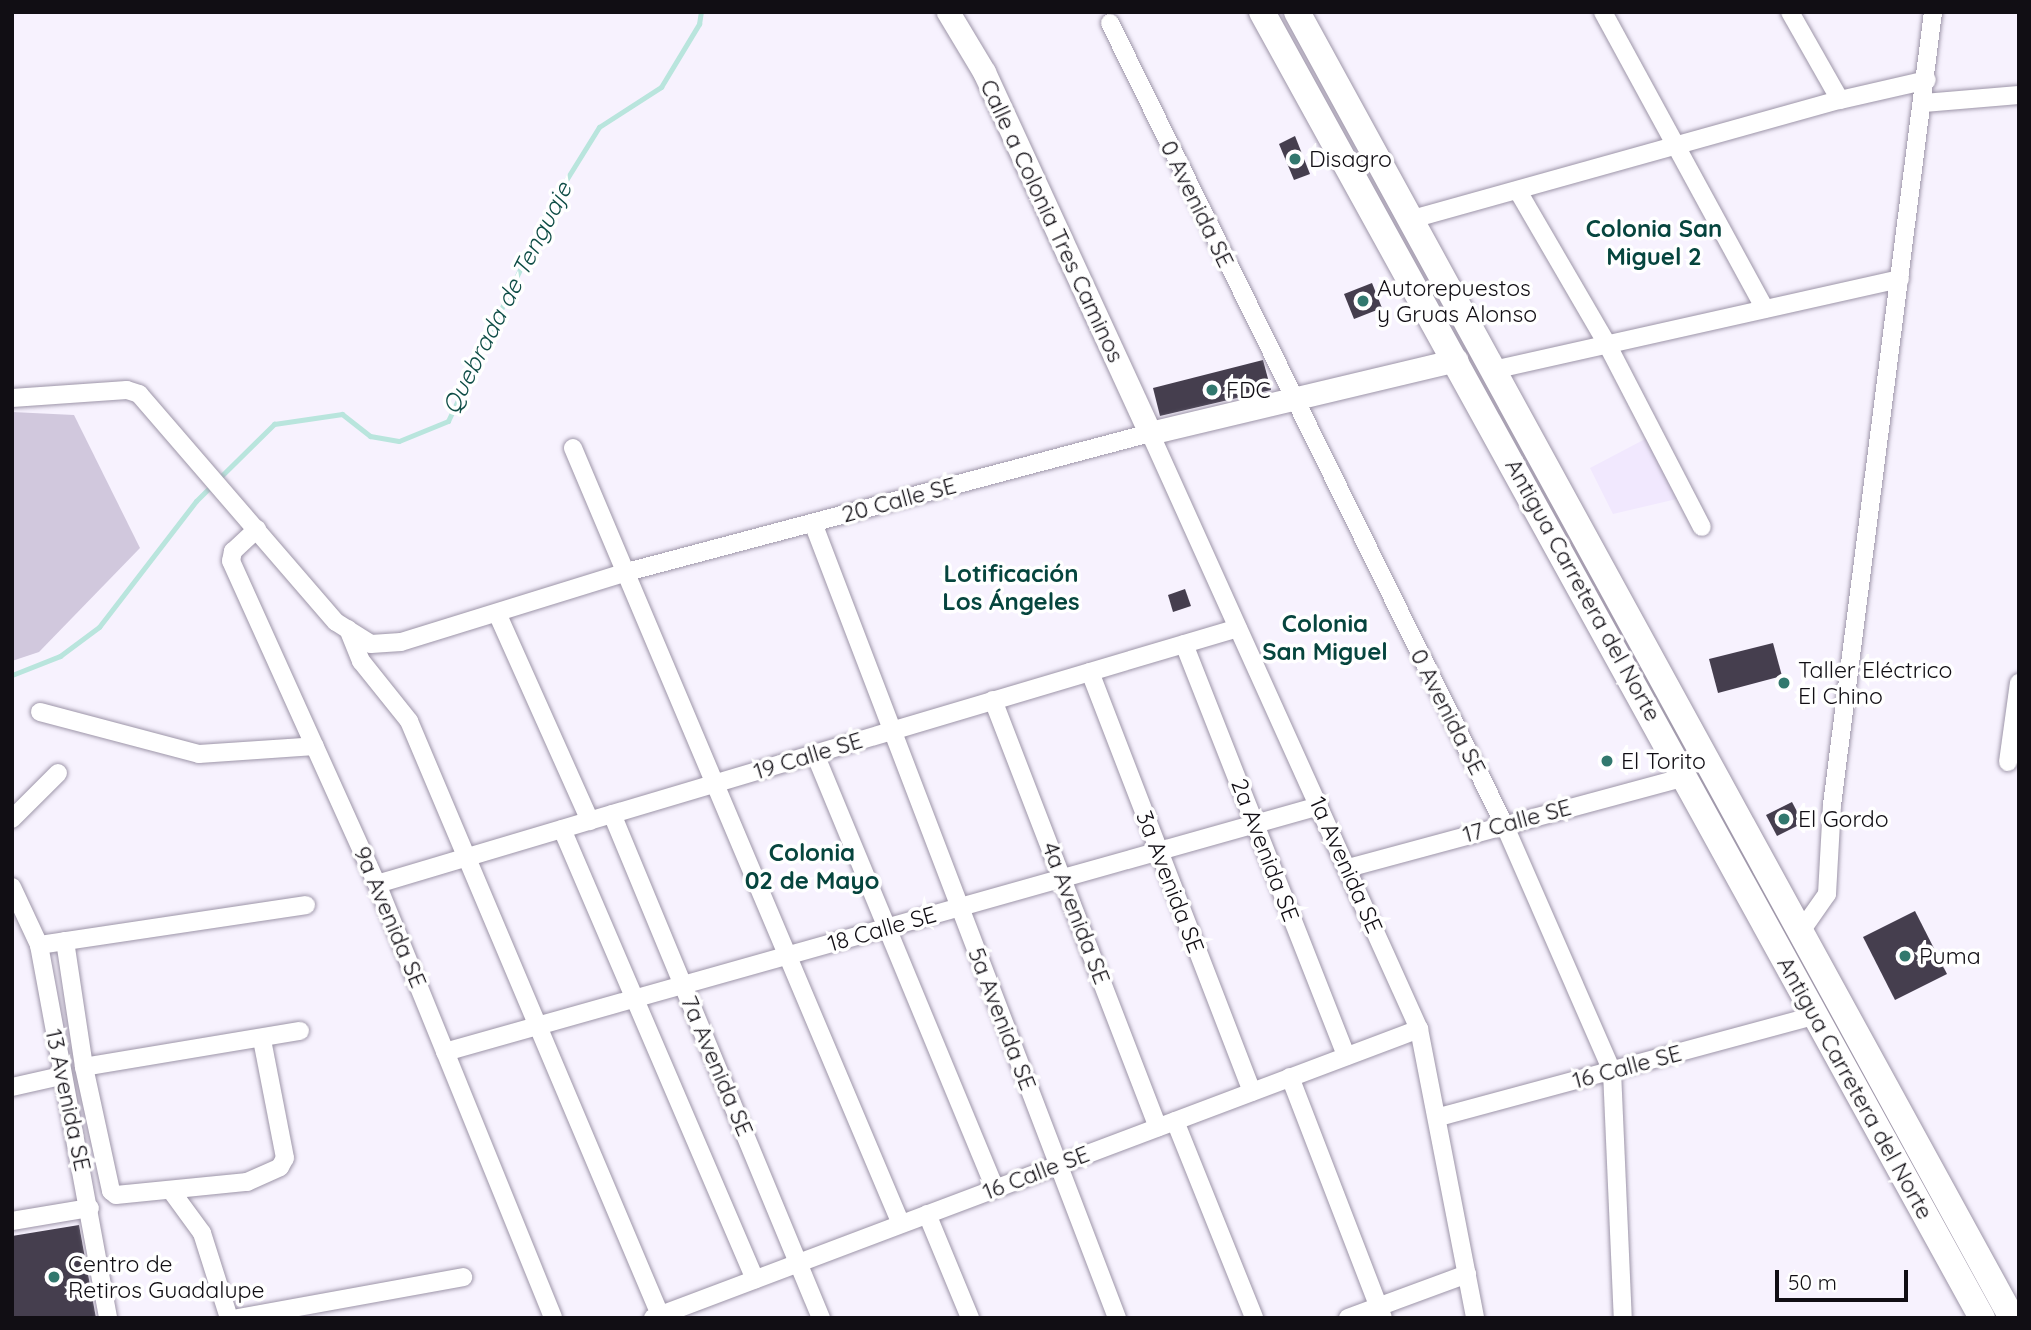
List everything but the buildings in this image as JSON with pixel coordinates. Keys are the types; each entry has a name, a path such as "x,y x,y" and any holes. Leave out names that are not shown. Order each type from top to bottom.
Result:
{"main road":[{"name":"Antigua Carretera del Norte","path":"1262,12 1982,1318"},
{"name":"Antigua Carretera del Norte","path":"1297,12 1799,934 2012,1318"}],"street":[{"name":"Calle a Colonia Tres Caminos","path":"948,12 984,72 1150,433"},
{"path":"1603,12 1680,148 1765,309"},
{"path":"1790,12 1840,100"},
{"path":"1799,934 1827,894 1832,806 1927,80 1933,12"},
{"name":"0 Avenida SE","path":"1110,23 1291,398 1504,824 1612,1072 1623,1318"},
{"path":"1409,220 1680,148 1840,100 1927,80"},
{"path":"1924,103 2019,95"},
{"path":"1518,191 1607,344 1702,527"},
{"path":"1493,370 1900,279"},
{"name":"20 Calle SE","path":"348,629 371,643 401,642 628,572 1150,433 1456,360"},
{"path":"12,398 127,390 139,394 348,629 361,661 409,721 464,858 538,1026 656,1316"},
{"name":"1a Avenida SE","path":"1150,433 1419,1029 1439,1117 1475,1318"},
{"path":"573,447 901,1224"},
{"name":"5a Avenida SE","path":"813,523 1117,1318"},
{"name":"9a Avenida SE","path":"257,529 233,551 231,561 377,884 553,1318"},
{"path":"497,613 590,821"},
{"name":"19 Calle SE","path":"377,884 1238,628"},
{"name":"2a Avenida SE","path":"1184,644 1346,1056"},
{"name":"3a Avenida SE","path":"1090,672 1252,1092"},
{"path":"2008,762 2019,683"},
{"name":"4a Avenida SE","path":"993,700 1063,878 1167,1124 1254,1318"},
{"path":"40,712 200,754 315,746"},
{"path":"814,754 995,1188"},
{"path":"12,819 58,773"},
{"name":"17 Calle SE","path":"1348,868 1686,777"},
{"name":"18 Calle SE","path":"445,1052 1319,806"},
{"name":"7a Avenida SE","path":"612,814 821,1318"},
{"path":"562,829 755,1279"},
{"name":"13 Avenida SE","path":"12,887 39,945 61,1076 90,1208 108,1318"},
{"path":"39,945 306,905"},
{"path":"65,941 85,1067 111,1191 121,1197 247,1182 280,1167 285,1158 262,1040"},
{"name":"16 Calle SE","path":"1439,1117 1814,1016"},
{"name":"16 Calle SE","path":"656,1316 1419,1029"},
{"path":"85,1067 262,1040 300,1031"},
{"path":"12,1087 61,1076"},
{"path":"1290,1077 1381,1312"},
{"path":"172,1192 202,1233 229,1318"},
{"path":"12,1221 90,1208"},
{"path":"927,1214 970,1318"},
{"path":"1348,1318 1381,1312 1467,1274"},
{"path":"238,1318 267,1315 463,1277"}],"shaded area":[{"path":"12,412 74,415 140,548 39,652 12,661"},
{"path":"1649,437 1681,498 1613,514 1590,468"}],"waterway":[{"name":"Quebrada de Tenguaje","path":"12,675 60,656 99,627 196,501 274,424 342,414 370,436 399,441 448,421 550,206 599,127 661,87 699,24 701,12"}],"place":[{"name":"Disagro","path":"1295,159"},
{"name":"Autorepuestos y Gruas Alonso","path":"1363,301"},
{"name":"FDC","path":"1212,390"},
{"name":"Taller Eléctrico El Chino","path":"1784,683"},
{"name":"El Torito","path":"1607,761"},
{"name":"El Gordo","path":"1784,819"},
{"name":"Puma","path":"1905,956"},
{"name":"Centro de Retiros Guadalupe","path":"54,1277"}],"district":[{"name":"Colonia San Miguel 2","path":"1654,243"},
{"name":"Lotificación Los Ángeles","path":"1011,588"},
{"name":"Colonia San Miguel","path":"1325,638"},
{"name":"Colonia 02 de Mayo","path":"812,867"}]}
